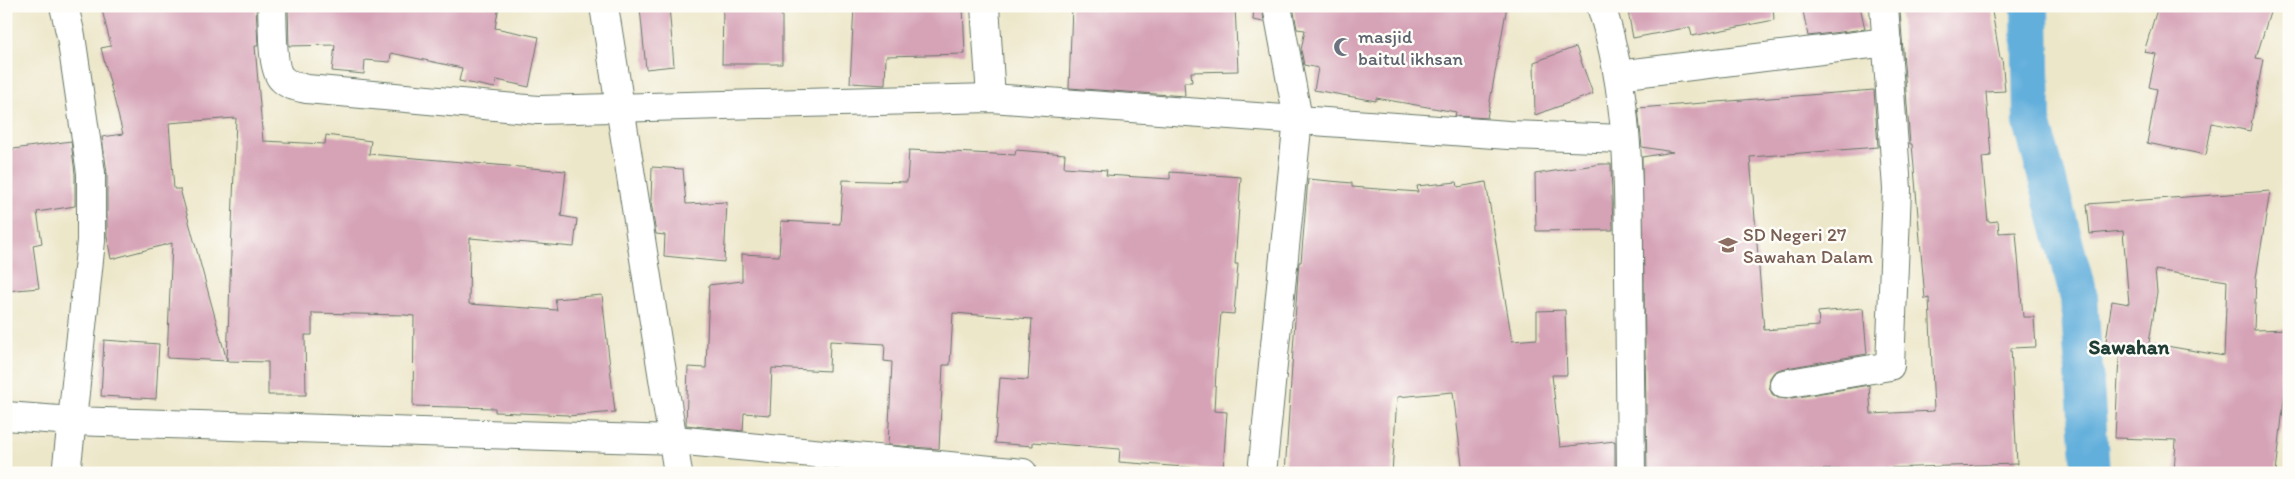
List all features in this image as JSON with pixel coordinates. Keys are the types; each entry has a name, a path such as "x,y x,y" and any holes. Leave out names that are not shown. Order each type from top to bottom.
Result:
{"street":[{"path":"64,6 71,36 91,174 91,241 66,473"},
{"path":"272,6 276,67 281,78 292,86 538,110 991,98 1508,135 1625,139"},
{"path":"604,6 678,473"},
{"path":"985,6 991,98"},
{"path":"1262,473 1298,119 1277,6"},
{"path":"1601,6 1610,34 1618,75 1625,139 1629,223 1631,473"},
{"path":"1784,384 1890,366 1896,189 1884,6"},
{"path":"1618,75 1887,42"},
{"path":"6,416 72,421 674,440 1023,473"}],"building":[{"path":"101,6 256,6 258,46 255,46 263,141 325,144 326,135 371,141 369,154 566,171 561,216 577,219 574,247 470,238 469,304 557,310 555,299 602,295 615,412 568,416 495,412 495,408 413,406 414,316 312,313 312,335 305,335 306,395 268,395 268,362 227,361 167,358 172,243 111,259 107,237 107,173 102,137 123,134 101,48 111,46","holes":["236,118 227,361 180,189 174,189 169,123"]},
{"path":"288,6 499,6 495,28 539,37 529,87 497,80 495,88 459,81 462,68 391,53 390,62 365,60 364,74 332,71 335,45 289,46"},
{"path":"669,6 674,66 646,69 640,8"},
{"path":"723,6 782,6 782,64 722,64"},
{"path":"854,6 963,6 965,54 886,56 885,85 850,83"},
{"path":"1072,6 1235,6 1238,71 1191,72 1192,82 1184,82 1185,96 1069,88"},
{"path":"1254,6 1262,6 1264,22 1253,20"},
{"path":"1293,6 1507,6 1487,118 1455,116 1456,112 1376,98 1376,101 1314,90 1318,68 1304,65 1301,50 1305,30 1297,29"},
{"path":"1627,6 1773,6 1774,20 1692,36 1690,27 1633,38"},
{"path":"1802,6 1860,6 1865,29 1808,36"},
{"path":"1928,6 1991,6 2000,58 2002,58 2005,91 1986,92 1991,156 1982,157 1988,222 1998,221 1999,233 2016,232 2023,317 2034,317 2036,347 2011,348 2017,464 1816,470 1781,473 1647,473 1642,157 1673,152 1642,147 1638,108 1874,90 1878,147 1750,157 1764,330 1819,326 1818,312 1863,308 1867,354 1781,369 1774,372 1770,378 1769,387 1772,394 1778,398 1786,399 1869,385 1871,414 1934,411 1929,298 1925,299 1912,144 1910,144 1900,11"},
{"path":"2158,6 2272,6 2256,58 2263,59 2250,131 2212,123 2206,155 2147,143 2157,89 2149,87 2156,54 2144,52"},
{"path":"1576,47 1593,94 1535,115 1534,62"},
{"path":"71,141 75,174 75,206 37,212 42,243 33,245 39,288 6,291 6,150"},
{"path":"909,150 1015,155 1016,150 1065,154 1064,167 1107,170 1106,175 1170,179 1170,172 1241,177 1235,264 1238,264 1234,314 1221,313 1216,371 1214,411 1227,412 1223,470 1119,462 1120,449 1033,442 1033,446 995,443 1000,378 1028,380 1032,319 953,313 950,365 943,365 939,449 888,445 892,362 884,361 885,344 830,341 829,371 772,368 770,415 744,413 743,431 686,425 688,367 706,368 709,285 742,281 742,254 779,256 781,221 840,224 843,180 907,182"},
{"path":"1611,164 1613,230 1536,231 1535,174"},
{"path":"652,167 683,169 686,204 727,202 724,262 664,256 665,235 656,234 651,202"},
{"path":"1308,179 1352,183 1352,187 1418,192 1417,186 1457,182 1458,187 1486,182 1512,341 1537,339 1537,311 1565,310 1567,375 1552,375 1560,447 1615,441 1615,473 1463,473 1453,392 1397,397 1392,473 1285,473 1298,274 1299,262 1301,262"},
{"path":"2270,191 2256,278 2254,330 2289,329 2289,371 2287,371 2276,473 2174,473 2176,440 2115,438 2119,356 2104,354 2112,301 2129,304 2123,231 2090,234 2087,204","holes":["2155,270 2227,281 2224,356 2149,343 2157,292"]},
{"path":"104,340 159,344 156,399 101,396"}],"waterway":[{"path":"2030,6 2032,122 2079,298 2091,473"}],"place":[{"name":"masjid baitul ikhsan","path":"1343,47"},
{"name":"SD Negeri 27 Sawahan Dalam","path":"1728,245"}],"district":[{"name":"Sawahan","path":"2129,347"}]}
